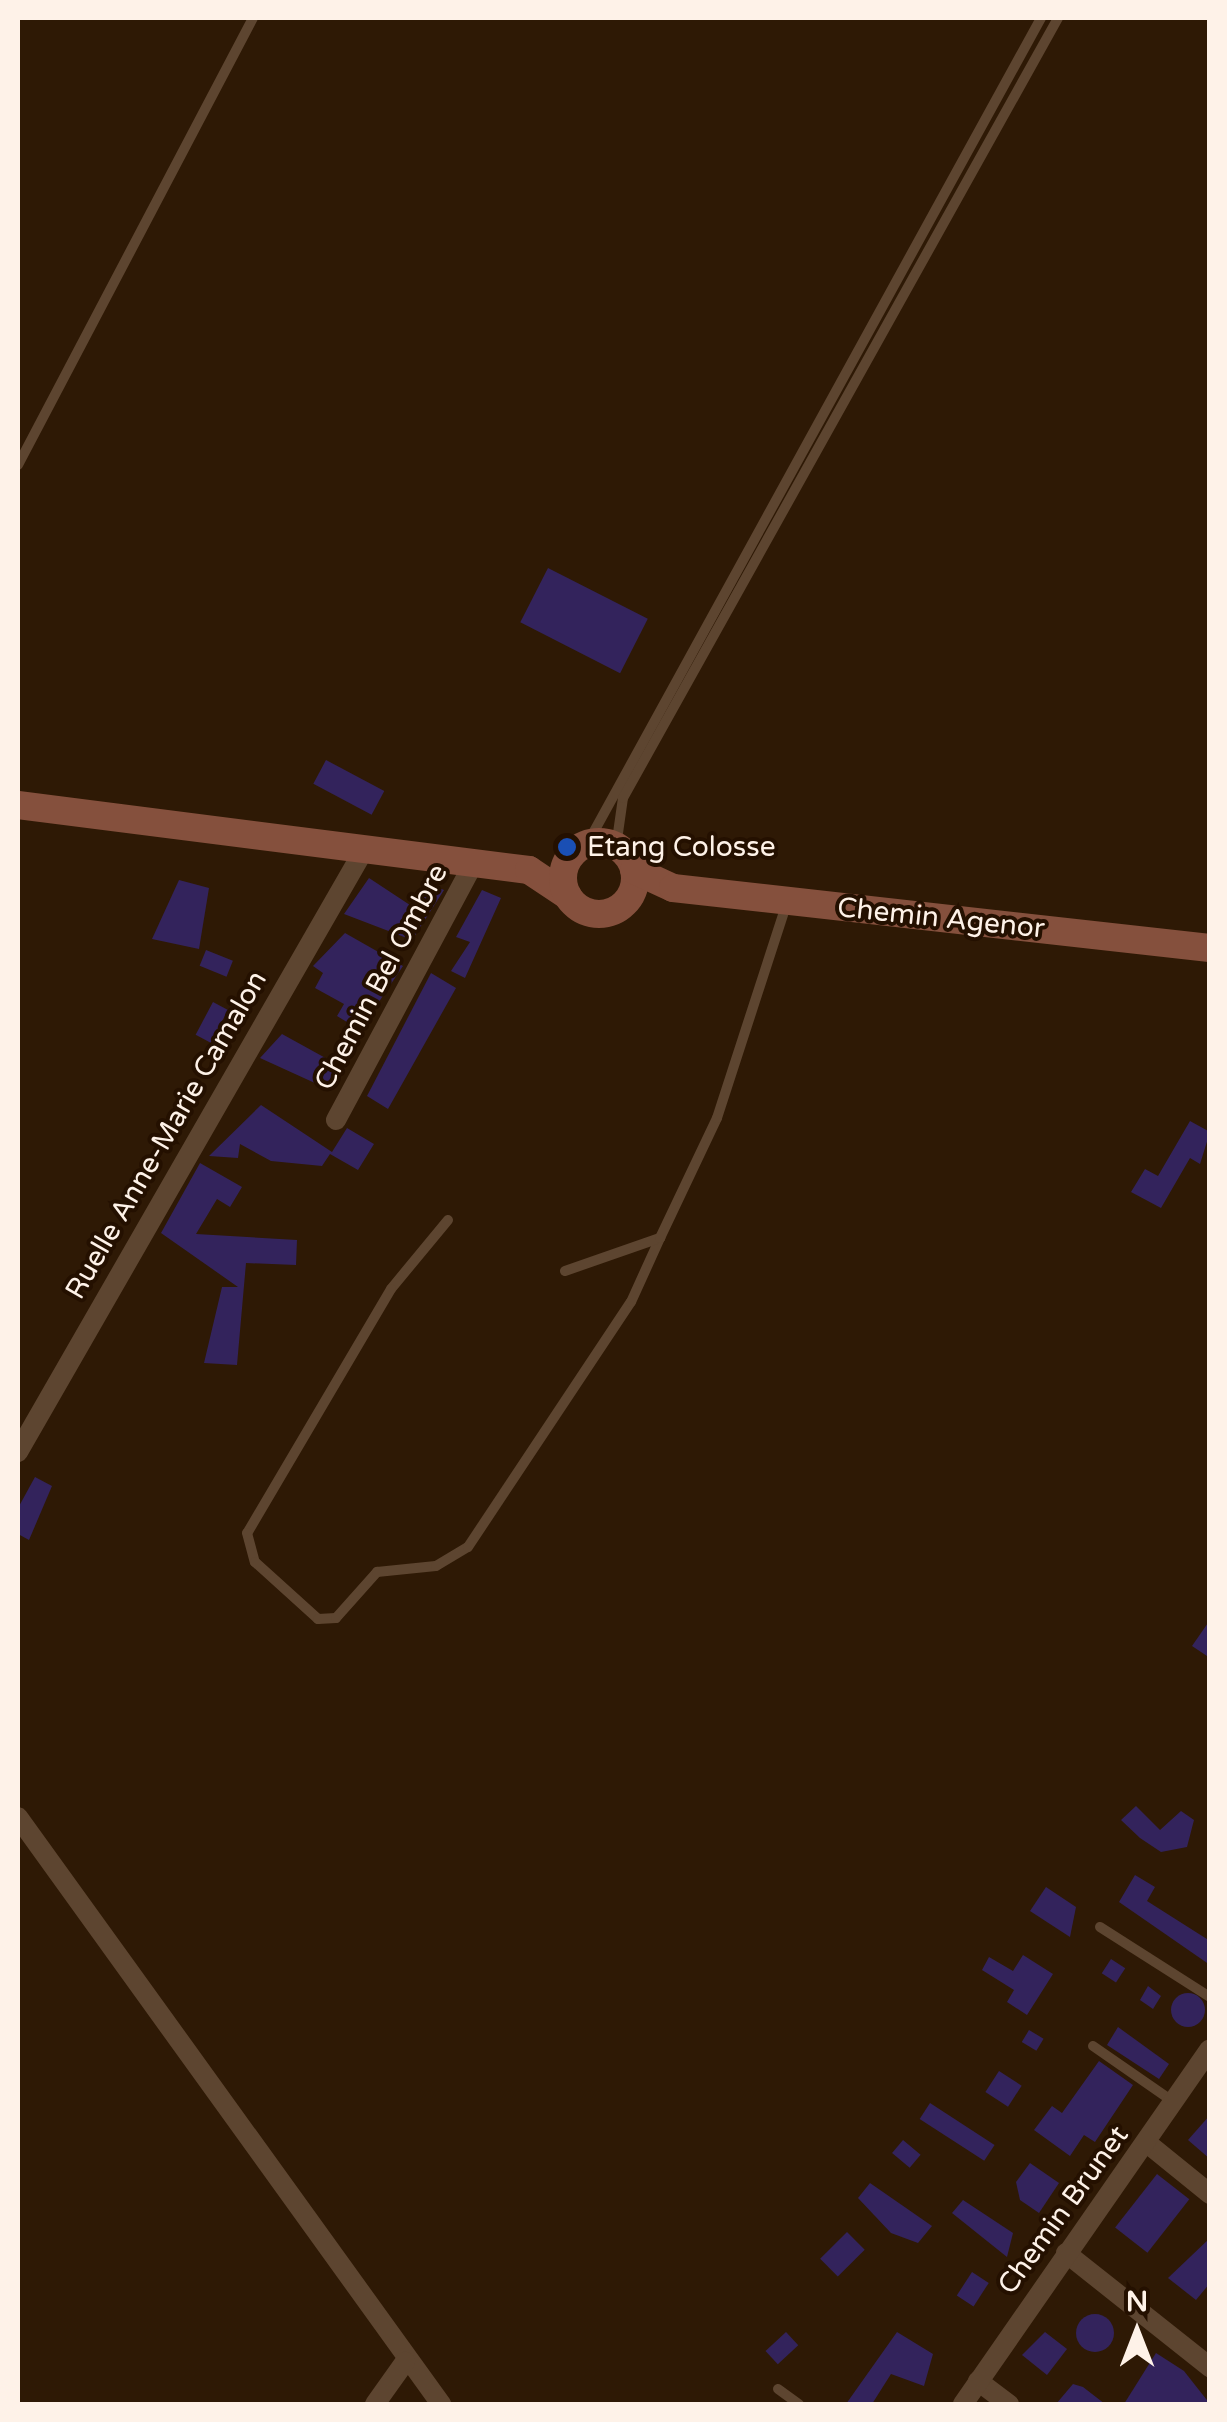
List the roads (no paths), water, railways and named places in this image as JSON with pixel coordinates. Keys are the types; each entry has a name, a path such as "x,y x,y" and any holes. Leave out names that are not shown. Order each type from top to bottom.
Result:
{"main road":[{"name":"Chemin Agenor","path":"18,804 530,870 603,914 628,899 674,888"},
{"name":"Chemin Agenor","path":"530,870 578,852 616,847 634,870 674,888 1210,948"},
{"path":"568,896 578,852"},
{"path":"628,899 634,870"}],"street":[{"name":"Ruelle Anne-Marie Camalon","path":"18,1452 365,848"},
{"name":"Chemin Bel Ombre","path":"336,1120 475,862"},
{"path":"18,1817 406,2362 441,2404"},
{"name":"Chemin Brunet","path":"963,2404 1210,2049"},
{"path":"1147,2143 1210,2194"},
{"path":"1066,2253 1210,2368"},
{"path":"375,2404 406,2362"},
{"path":"978,2380 1009,2404"}],"lane":[{"path":"18,465 253,18"},
{"path":"578,852 1041,18"},
{"path":"616,847 624,798 1058,18"},
{"path":"448,1220 392,1289 247,1532 255,1562 318,1620 336,1618 377,1572 436,1566 468,1547 593,1363 660,1238 717,1118 787,901"},
{"path":"566,1271 660,1238"},
{"path":"1100,1927 1210,1997"},
{"path":"1093,2046 1174,2102"},
{"path":"778,2389 798,2404"}],"place":[{"name":"Etang Colosse","path":"567,847"}]}
